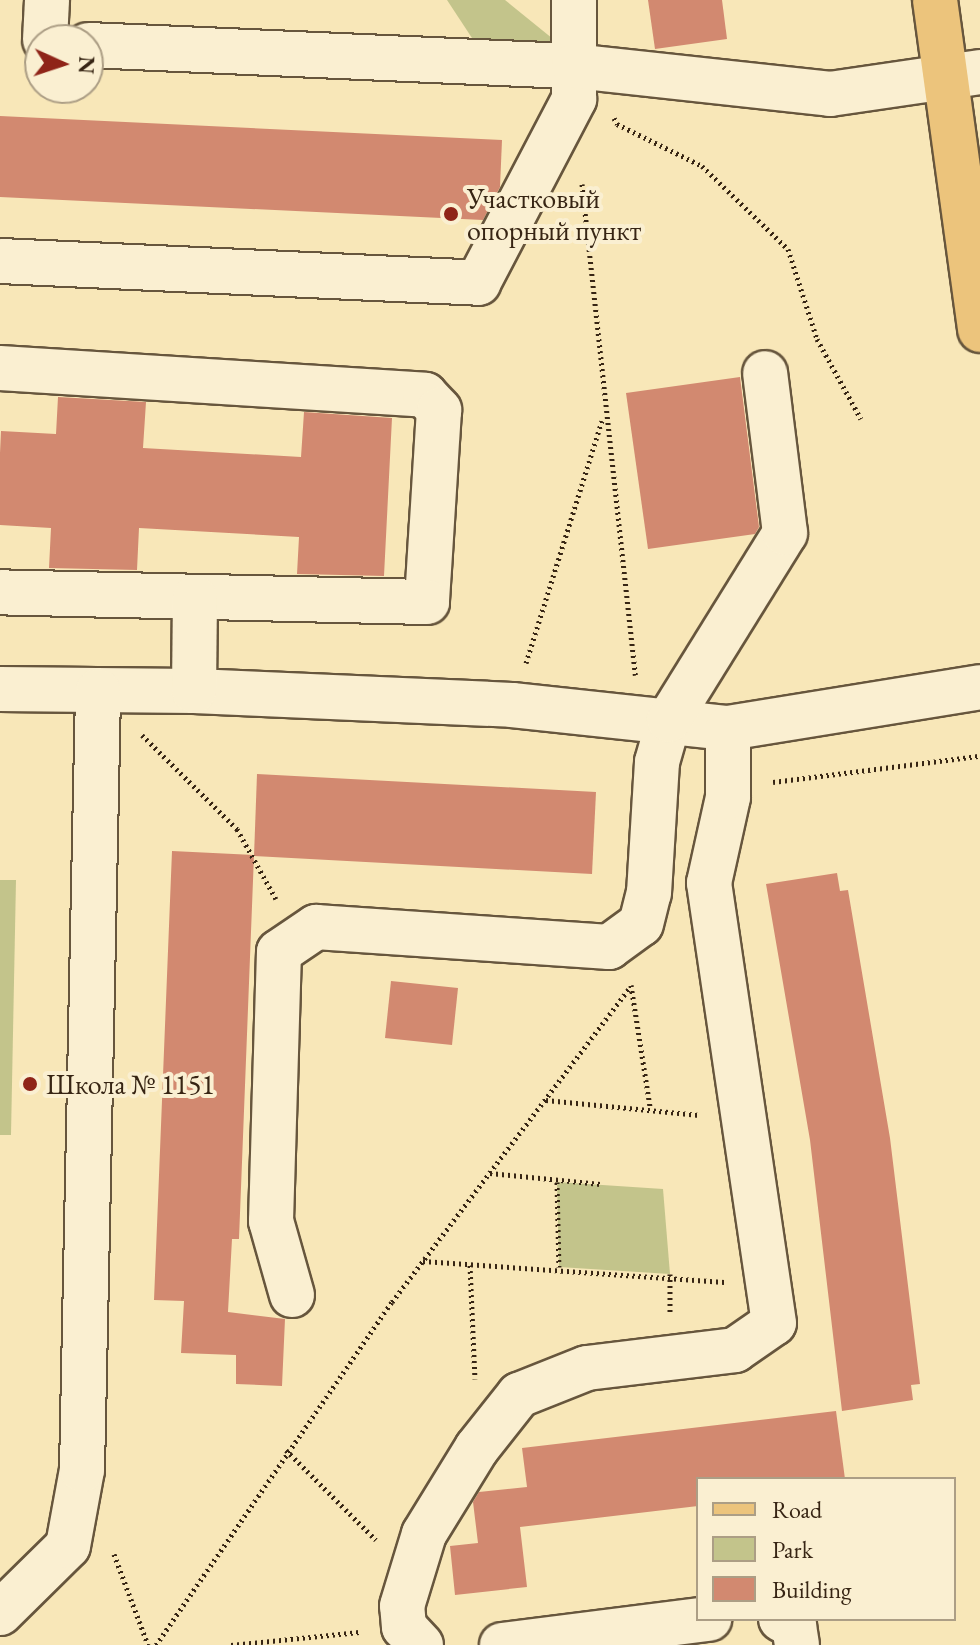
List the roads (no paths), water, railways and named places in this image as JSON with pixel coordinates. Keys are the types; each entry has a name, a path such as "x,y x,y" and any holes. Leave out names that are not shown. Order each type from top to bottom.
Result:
{"main road":[{"path":"935,0 963,74 980,330"}],"lane":[{"path":"46,24 47,0"},
{"path":"0,261 478,283 574,99 583,67 574,0"},
{"path":"104,46 583,67 830,94 963,74"},
{"path":"0,368 425,395 439,410 427,602 0,592"},
{"path":"292,1295 271,1221 279,952 316,927 609,947 641,924 646,903 657,762 654,719 785,533 765,373"},
{"path":"194,691 195,598"},
{"path":"0,689 194,691 512,705 728,728 980,687"},
{"path":"0,1613 68,1546 82,1470 98,691"},
{"path":"412,1636 402,1606 424,1534 477,1448 519,1395 587,1368 735,1350 774,1323 709,883 728,797 728,728"},
{"path":"502,1645 696,1621"},
{"path":"785,1621 794,1626 797,1645"}],"place":[{"name":"Участковый опорный пункт","path":"451,214"},
{"name":"Школа № 1151","path":"30,1084"}]}
